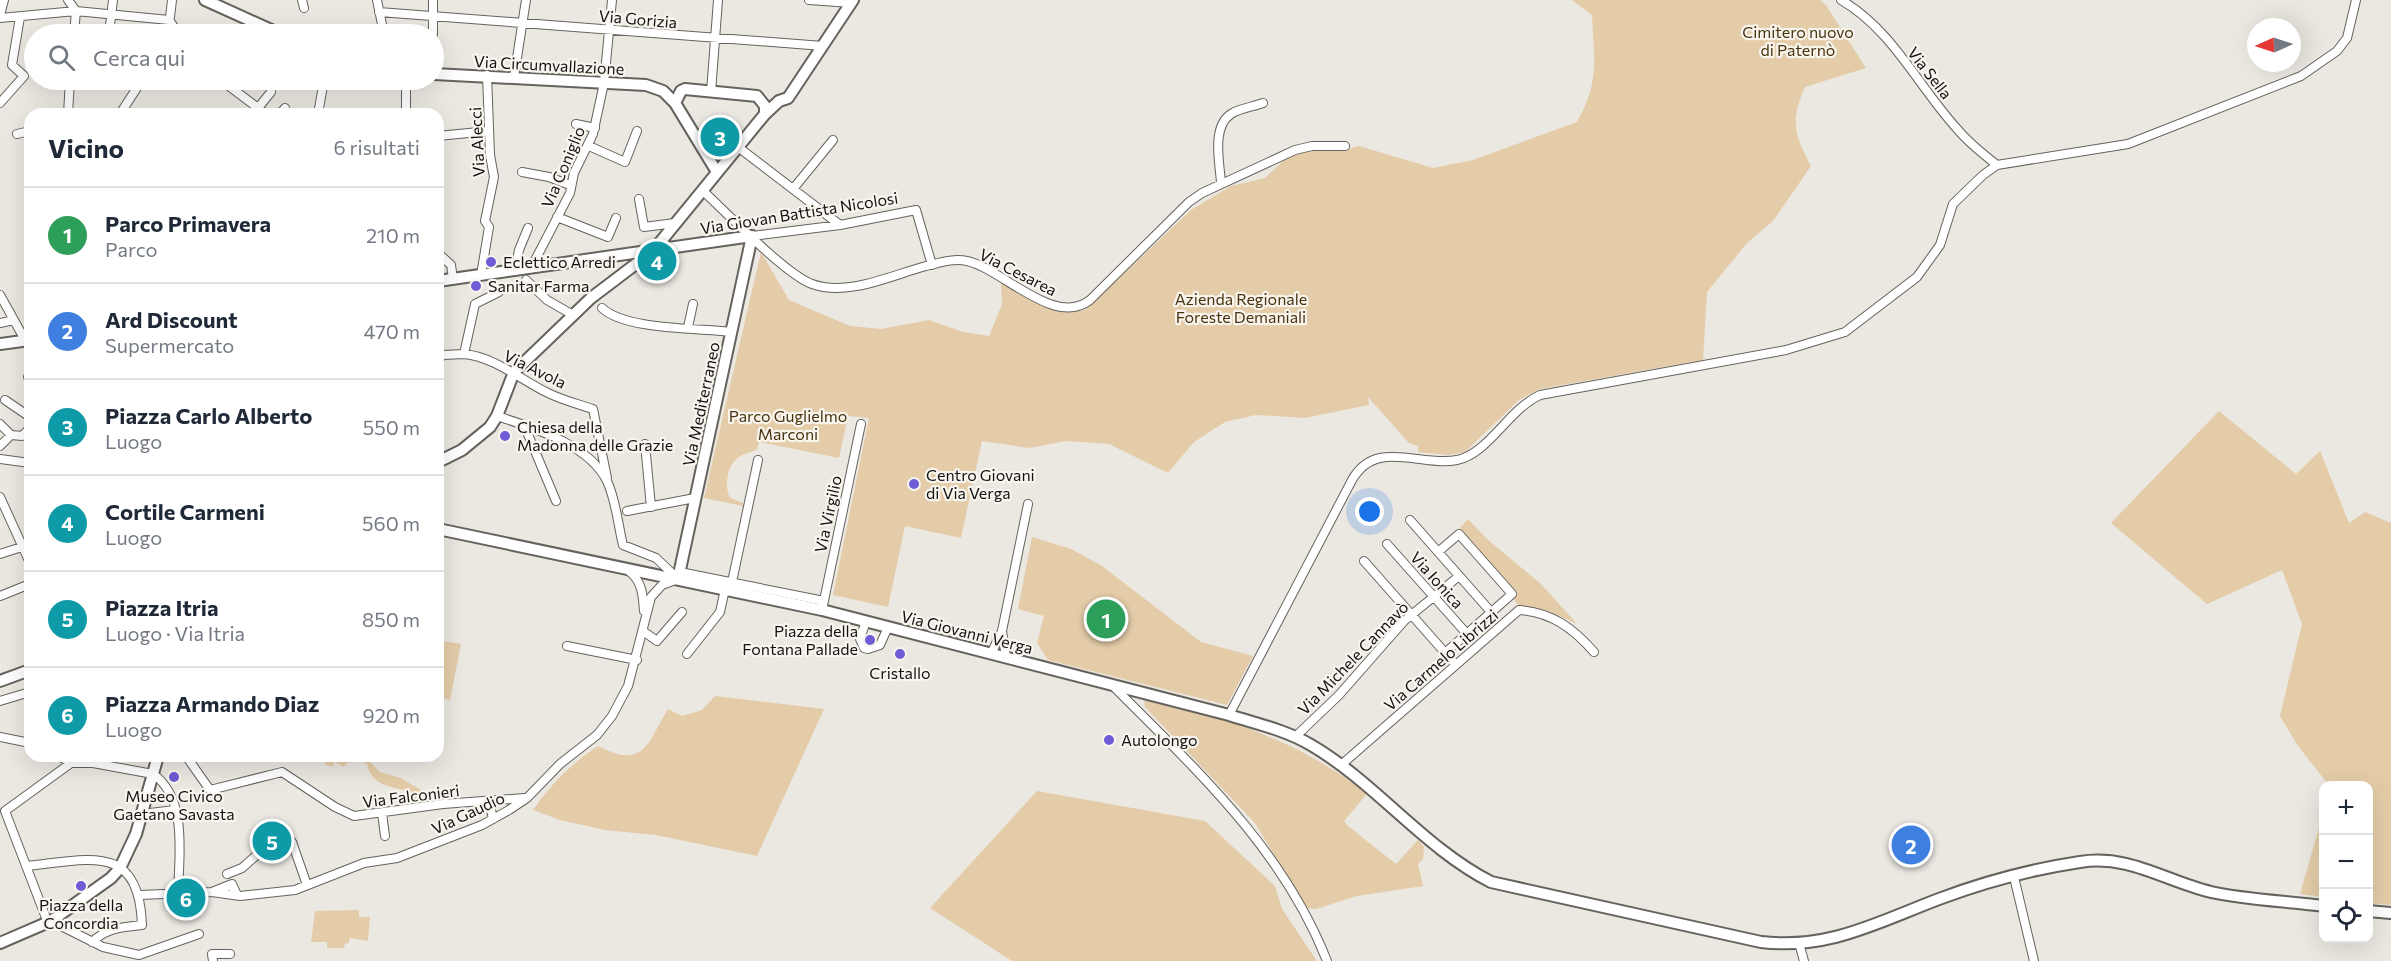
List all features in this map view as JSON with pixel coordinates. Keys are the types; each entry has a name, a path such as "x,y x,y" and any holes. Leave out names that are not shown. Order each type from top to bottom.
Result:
{"street":[{"path":"4,0 0,17 76,11 169,20 172,24"},
{"path":"68,0 76,11 75,24"},
{"path":"110,24 113,0"},
{"path":"169,24 172,0"},
{"path":"205,0 258,24"},
{"path":"376,0 382,24"},
{"path":"433,0 433,24"},
{"path":"514,77 525,0"},
{"name":"Via Coniglio","path":"531,268 570,193 570,185 595,128 604,83 612,0"},
{"path":"711,89 718,0"},
{"path":"809,0 852,1"},
{"name":"Via Sella","path":"1841,0 1856,8 1881,33 1957,129 1997,165"},
{"path":"1229,715 1352,480 1364,464 1372,459 1390,457 1457,460 1475,452 1519,408 1540,395 1786,350 1845,332 1917,277 1940,245 1953,204 1983,175 1997,165 2128,144 2301,76 2337,51 2347,38 2356,0"},
{"path":"444,458 476,439 497,416 514,372 573,315 653,251 713,176 740,149 765,114 779,101 788,98 852,1"},
{"name":"Via Gorizia","path":"379,12 823,46"},
{"path":"0,103 24,76 12,65 20,17"},
{"name":"Via Circumvallazione","path":"444,74 646,85 663,91 675,103"},
{"name":"Via Alecci","path":"481,275 489,227 485,221 494,177 489,131 487,75"},
{"path":"713,176 675,103 677,96 685,89 711,89 779,101"},
{"path":"68,108 69,90"},
{"path":"124,108 136,90"},
{"path":"234,90 258,108 272,92"},
{"path":"319,108 322,90"},
{"path":"406,90 406,108"},
{"path":"758,96 765,106 765,114"},
{"path":"1221,183 1219,148 1222,124 1231,114 1263,103"},
{"path":"576,124 595,128"},
{"path":"444,135 489,131"},
{"path":"589,146 625,162 637,131"},
{"path":"17,134 24,132"},
{"path":"793,189 833,140"},
{"name":"Via Cesarea","path":"702,190 802,280 828,288 842,288 950,261 968,261 1005,278 1045,303 1063,308 1079,306 1099,292 1189,202 1221,183 1295,150 1312,146 1345,146"},
{"path":"740,149 840,225"},
{"path":"522,172 549,177 570,185"},
{"path":"639,199 644,227 675,224"},
{"name":"Via Giovan Battista Nicolosi","path":"444,280 840,225 916,210 932,265"},
{"path":"557,217 608,237 616,218"},
{"path":"515,271 519,250 528,228"},
{"name":"Via Mediterraneo","path":"679,575 752,236"},
{"path":"444,259 451,265 453,279"},
{"path":"525,280 547,300 573,315"},
{"path":"444,357 464,354 473,302 500,292"},
{"path":"0,295 24,335"},
{"path":"688,327 693,304"},
{"path":"602,308 615,318 664,327 732,332"},
{"path":"0,323 14,320"},
{"path":"0,344 24,340"},
{"name":"Via Avola","path":"464,354 514,372 548,393 593,409 608,482"},
{"path":"5,400 24,413"},
{"path":"497,416 524,425 581,453 600,470 608,482 624,545 656,558 679,575 662,585 651,597 645,619"},
{"path":"0,424 11,435 22,436 24,434"},
{"name":"Via Virgilio","path":"823,606 861,424"},
{"path":"524,425 556,501"},
{"path":"1,443 11,435"},
{"path":"645,444 651,507"},
{"path":"0,459 24,462"},
{"path":"687,654 720,612 729,586 758,460"},
{"path":"0,497 24,550"},
{"path":"627,511 695,498"},
{"path":"991,654 1002,631 1028,504"},
{"path":"1410,520 1491,612"},
{"name":"Via Giovanni Verga","path":"444,531 626,568 679,575 823,606 888,627 1229,715 1295,737 1341,765 1475,874 1509,888 1761,942 1798,943 1862,931 1940,898 2014,876 2081,861 2117,861 2214,892 2319,905"},
{"path":"1438,552 1459,534 1512,594 1445,653"},
{"name":"Via Ionica","path":"1387,544 1467,634"},
{"path":"0,554 22,547"},
{"path":"1364,561 1455,664"},
{"path":"626,568 636,577 640,586 645,619"},
{"name":"Via Michele Cannavò","path":"1295,737 1339,695 1412,616 1460,576"},
{"path":"0,596 24,586"},
{"name":"Via Carmelo Librizzi","path":"1341,765 1519,610 1548,616 1562,622 1575,630 1594,652"},
{"path":"643,631 657,641 681,612"},
{"name":"Via Gaudio","path":"178,893 212,892 232,884 238,896 295,890 311,886 364,862 397,858 493,819 527,798 560,764 597,735 607,722 628,686 637,660 645,619"},
{"path":"866,621 860,639 864,648 880,645 888,627"},
{"path":"1002,631 1006,657"},
{"path":"567,646 637,660"},
{"path":"0,681 24,672"},
{"path":"1112,685 1233,808 1253,833 1293,896 1327,961"},
{"path":"0,701 24,694"},
{"path":"0,737 24,742"},
{"name":"Via Falconieri","path":"190,762 210,790 282,772 354,816 527,798"},
{"path":"156,765 108,766 70,763 4,811 50,923 122,953 139,955 199,934"},
{"path":"140,895 178,893 180,828 176,812 156,765"},
{"path":"0,943 50,923 111,878 120,868 146,814 156,765"},
{"path":"489,801 493,819"},
{"path":"146,814 176,812"},
{"path":"382,813 385,836"},
{"path":"227,874 242,868 259,853 292,842 311,886"},
{"path":"25,864 105,859 129,875 140,895 142,925 113,928 102,933 92,942"},
{"path":"2014,876 2034,961"},
{"path":"2373,912 2391,914"},
{"path":"1798,943 1804,961"},
{"path":"213,961 212,954 230,954"}],"green space":[{"path":"1572,0 1820,0 1826,5 1866,68 1805,87 1797,109 1796,127 1811,166 1773,221 1747,243 1707,292 1703,360 1539,389 1519,400 1465,452 1448,455 1418,452 1418,446 1409,443 1368,397 1369,405 1305,418 1256,415 1225,422 1194,442 1168,473 1109,444 1066,441 1029,448 982,441 961,538 905,526 888,607 833,595 869,418 848,416 839,458 759,442 757,449 735,460 729,470 728,493 730,498 743,503 743,506 704,498 761,252 789,300 850,326 881,329 929,320 963,332 989,336 1002,304 1001,282 1031,301 1050,309 1085,310 1191,210 1231,186 1265,178 1285,159 1308,150 1325,148 1341,151 1359,146 1433,168 1473,160 1577,122 1592,82 1594,45 1592,15"},
{"path":"2219,411 2296,474 2320,451 2349,523 2365,512 2391,523 2391,905 2373,903 2373,781 2326,781 2298,746 2280,716 2302,624 2282,570 2207,604 2111,523"},
{"path":"1468,519 1488,540 1541,584 1577,624 1546,610 1518,605 1513,598 1517,592 1459,529"},
{"path":"1032,537 1071,549 1102,566 1201,642 1253,656 1227,705 1048,660 1037,643 1044,616 1018,609"},
{"path":"444,641 461,644 450,700 444,698"},
{"path":"715,696 824,709 757,856 656,835 605,830 560,820 533,810 562,775 598,746 613,753 635,754 649,742 668,709 682,716 702,710"},
{"path":"1144,700 1204,714 1260,733 1287,744 1339,773 1364,791 1366,795 1344,821 1396,864 1418,840 1424,847 1423,859 1418,864 1423,886 1357,896 1316,909 1306,908 1255,823 1145,707"},
{"path":"325,762 335,762 332,767 324,764"},
{"path":"335,762 354,762 347,763 344,767"},
{"path":"362,762 370,762 380,772 400,778 434,797 413,801 412,792 390,787 378,781 369,771 367,764"},
{"path":"1037,791 1205,821 1275,886 1282,909 1317,961 1012,961 930,908"},
{"path":"2319,828 2319,896 2300,894"},
{"path":"359,910 359,917 370,917 368,941 350,938 344,948 327,948 327,942 311,942 315,911"}],"place":[{"name":"Piazza Carlo Alberto","path":"720,137"},
{"name":"Cortile Carmeni","path":"657,261"},
{"name":"Eclettico Arredi","path":"491,262"},
{"name":"Sanitar Farma","path":"476,286"},
{"name":"Chiesa della Madonna delle Grazie","path":"505,436"},
{"name":"Centro Giovani di Via Verga","path":"914,484"},
{"name":"Parco Primavera","path":"1106,619"},
{"name":"Piazza della Fontana Pallade","path":"870,640"},
{"name":"Cristallo","path":"900,654"},
{"name":"Autolongo","path":"1109,740"},
{"name":"Museo Civico Gaetano Savasta","path":"174,777"},
{"name":"Piazza Itria","path":"272,841"},
{"name":"Ard Discount","path":"1911,845"},
{"name":"Piazza della Concordia","path":"81,886"},
{"name":"Piazza Armando Diaz","path":"186,898"}],"park label":[{"name":"Cimitero nuovo di Paternò","path":"1798,41"},
{"name":"Azienda Regionale Foreste Demaniali","path":"1241,308"},
{"name":"Parco Guglielmo Marconi","path":"788,425"}]}
